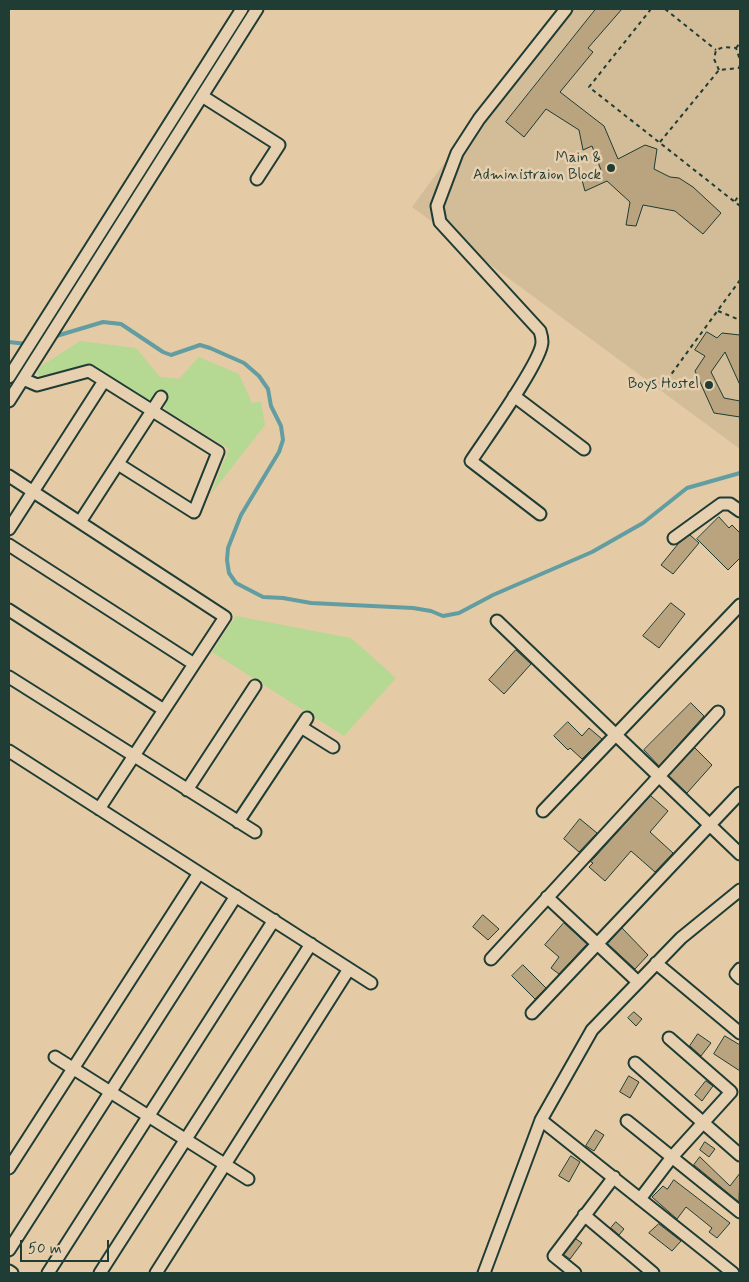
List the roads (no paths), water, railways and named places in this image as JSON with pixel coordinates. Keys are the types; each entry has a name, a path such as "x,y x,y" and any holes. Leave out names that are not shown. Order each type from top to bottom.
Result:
{"street":[{"path":"9,377 242,9"},
{"path":"9,401 257,9"},
{"path":"540,514 471,461 514,396 538,354 543,343 540,331 440,222 437,206 457,153 479,120 566,9"},
{"path":"202,96 278,145 257,179"},
{"path":"23,379 37,385 89,371 218,452 194,512 118,464"},
{"path":"9,529 104,381"},
{"path":"514,396 584,448"},
{"path":"80,522 161,397"},
{"path":"9,476 225,617 100,809"},
{"path":"674,538 721,504 730,504 740,511"},
{"path":"9,545 194,664"},
{"path":"543,811 740,605"},
{"path":"9,610 164,710"},
{"path":"497,621 740,854"},
{"path":"9,677 255,832"},
{"path":"187,790 255,686"},
{"path":"490,958 718,712"},
{"path":"238,822 304,722 333,748"},
{"path":"9,751 371,983"},
{"path":"532,1013 740,793"},
{"path":"9,1168 199,872"},
{"path":"484,1273 541,1120 592,1030 681,938 740,890"},
{"path":"9,1250 236,896"},
{"path":"547,897 638,982"},
{"path":"48,1273 274,920"},
{"path":"100,1273 311,944"},
{"path":"656,963 740,1033"},
{"path":"156,1273 349,969"},
{"path":"740,969 736,974 740,978"},
{"path":"640,1199 672,1157 704,1124 736,1096 669,1038"},
{"path":"55,1057 248,1179"},
{"path":"635,1063 740,1155"},
{"path":"541,1120 733,1273"},
{"path":"627,1121 740,1212"},
{"path":"575,1273 554,1256 614,1177"},
{"path":"584,1215 653,1273"}],"waterway":[{"path":"53,337 103,322 121,324 163,352 171,355 200,345 244,363 259,376 268,389 271,406 281,426 283,440 279,452 241,515 228,548 227,560 229,573 236,583 263,597 311,603 413,608 431,611 443,616 459,613 493,595 592,552 643,523 687,488 740,473"},
{"path":"9,342 27,344"}],"place":[{"name":"Main & Administraion Block","path":"611,168"},
{"name":"Boys Hostel","path":"709,385"}]}
